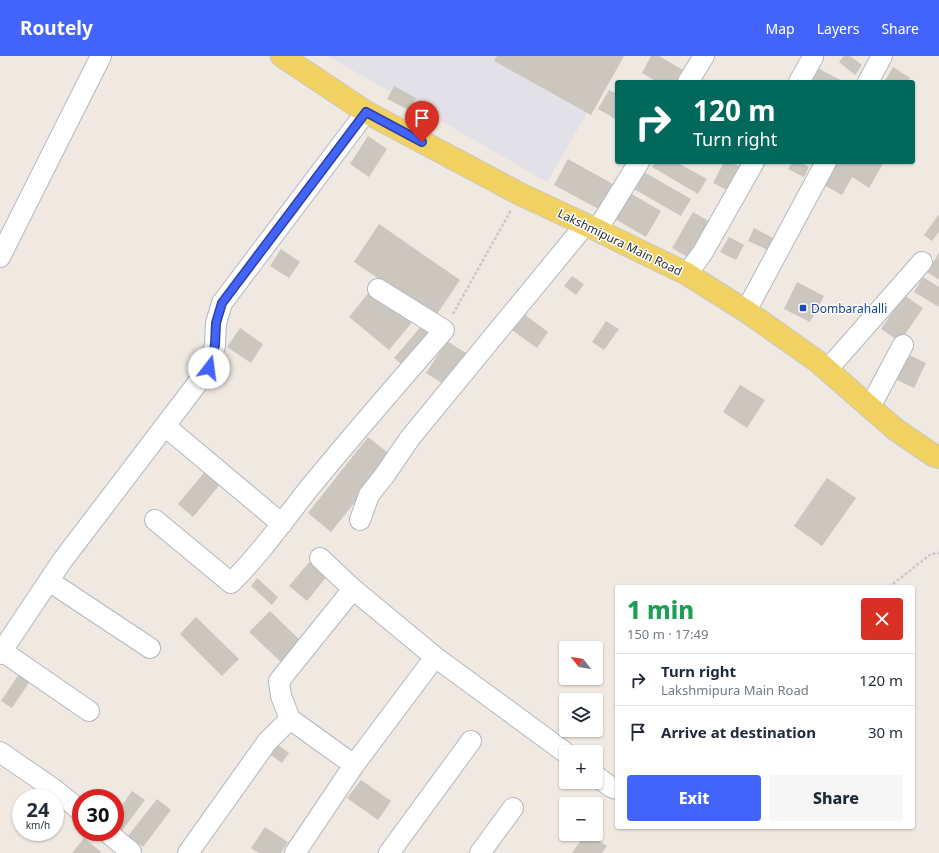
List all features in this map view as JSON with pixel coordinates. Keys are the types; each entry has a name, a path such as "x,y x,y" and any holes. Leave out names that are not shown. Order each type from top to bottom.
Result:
{"main road":[{"name":"Lakshmipura Main Road","path":"282,56 366,112 520,194 686,274 746,311 817,361 895,429 933,455 939,457"}],"street":[{"path":"0,258 101,56"},
{"path":"689,80 704,56"},
{"path":"869,80 882,56"},
{"path":"800,80 813,57"},
{"path":"89,711 1,653 62,561 209,368 215,345 216,323 222,303 366,112"},
{"path":"360,520 369,495 410,438 591,227 638,164"},
{"path":"686,274 703,252 753,164"},
{"path":"746,311 825,164"},
{"path":"827,370 922,262"},
{"path":"155,520 231,583 252,562 306,492 374,410 444,330 378,289"},
{"path":"870,407 903,345"},
{"path":"165,426 282,524"},
{"path":"320,558 353,589 435,657 559,748"},
{"path":"49,581 150,648"},
{"path":"353,589 279,681 281,696 290,719 354,765"},
{"path":"295,853 354,765 435,657"},
{"path":"188,853 267,742 290,719"},
{"path":"389,853 471,741"},
{"path":"0,752 55,790 72,804"},
{"path":"603,781 615,788"},
{"path":"480,853 513,808"},
{"path":"118,841 132,852"}],"path":[{"path":"444,330 520,194"},
{"path":"892,585 931,554 939,553"}],"shaded area":[{"path":"328,56 620,56 547,182"}],"building":[{"path":"497,56 624,56 591,115 494,61"},
{"path":"651,56 659,56 683,70 677,80 654,80 642,73"},
{"path":"844,56 850,56 862,65 855,75 839,62"},
{"path":"816,67 840,80 809,80"},
{"path":"893,67 910,78 908,80 885,80"},
{"path":"394,86 416,98 409,110 387,99"},
{"path":"609,90 615,93 615,119 598,109"},
{"path":"368,136 387,149 369,177 350,164"},
{"path":"568,159 618,187 604,212 554,185"},
{"path":"654,164 680,164 707,179 698,194 652,167"},
{"path":"723,164 734,164 740,167 727,190 713,183"},
{"path":"791,164 804,164 809,167 804,177 788,169"},
{"path":"834,164 883,164 869,188 852,177 842,195 822,184"},
{"path":"644,172 691,199 681,216 634,189"},
{"path":"630,193 661,211 646,237 615,219"},
{"path":"693,212 712,223 691,259 672,248"},
{"path":"939,214 939,232 932,241 924,235"},
{"path":"379,224 460,280 435,317 354,262"},
{"path":"754,228 775,239 770,251 748,241"},
{"path":"729,237 744,245 736,260 720,252"},
{"path":"281,249 300,262 289,278 270,266"},
{"path":"939,253 939,280 927,272"},
{"path":"572,276 584,284 576,295 564,286"},
{"path":"923,277 939,287 939,307 914,292"},
{"path":"797,282 824,296 810,322 784,309"},
{"path":"373,287 414,320 389,350 349,317"},
{"path":"904,295 923,308 900,342 881,329"},
{"path":"524,314 548,332 537,348 512,330"},
{"path":"606,321 619,329 604,350 592,342"},
{"path":"423,324 435,334 406,368 394,358"},
{"path":"240,328 263,344 251,363 227,347"},
{"path":"447,341 469,355 448,387 426,373"},
{"path":"903,352 926,363 914,388 891,377"},
{"path":"740,385 765,400 747,428 723,412"},
{"path":"368,437 392,456 331,532 308,513"},
{"path":"207,469 222,482 193,517 178,504"},
{"path":"827,478 856,498 822,546 794,526"},
{"path":"310,561 328,575 307,601 289,586"},
{"path":"257,578 278,597 272,605 251,586"},
{"path":"270,611 304,644 284,665 249,632"},
{"path":"196,617 239,659 222,676 180,634"},
{"path":"21,671 32,678 12,708 1,701"},
{"path":"278,745 289,753 282,763 271,755"},
{"path":"361,780 391,801 378,820 347,798"},
{"path":"132,791 145,800 124,828 124,802"},
{"path":"157,799 171,810 143,847 128,836"},
{"path":"265,827 288,842 281,853 259,853 251,848"},
{"path":"82,841 88,841 101,852 100,853 72,853"},
{"path":"580,841 600,841 607,846 602,853 572,853"}],"place":[{"name":"Dombarahalli","path":"803,308"}],"route":[{"path":"209,368 215,345 216,323 222,303 366,112 422,142"}]}
